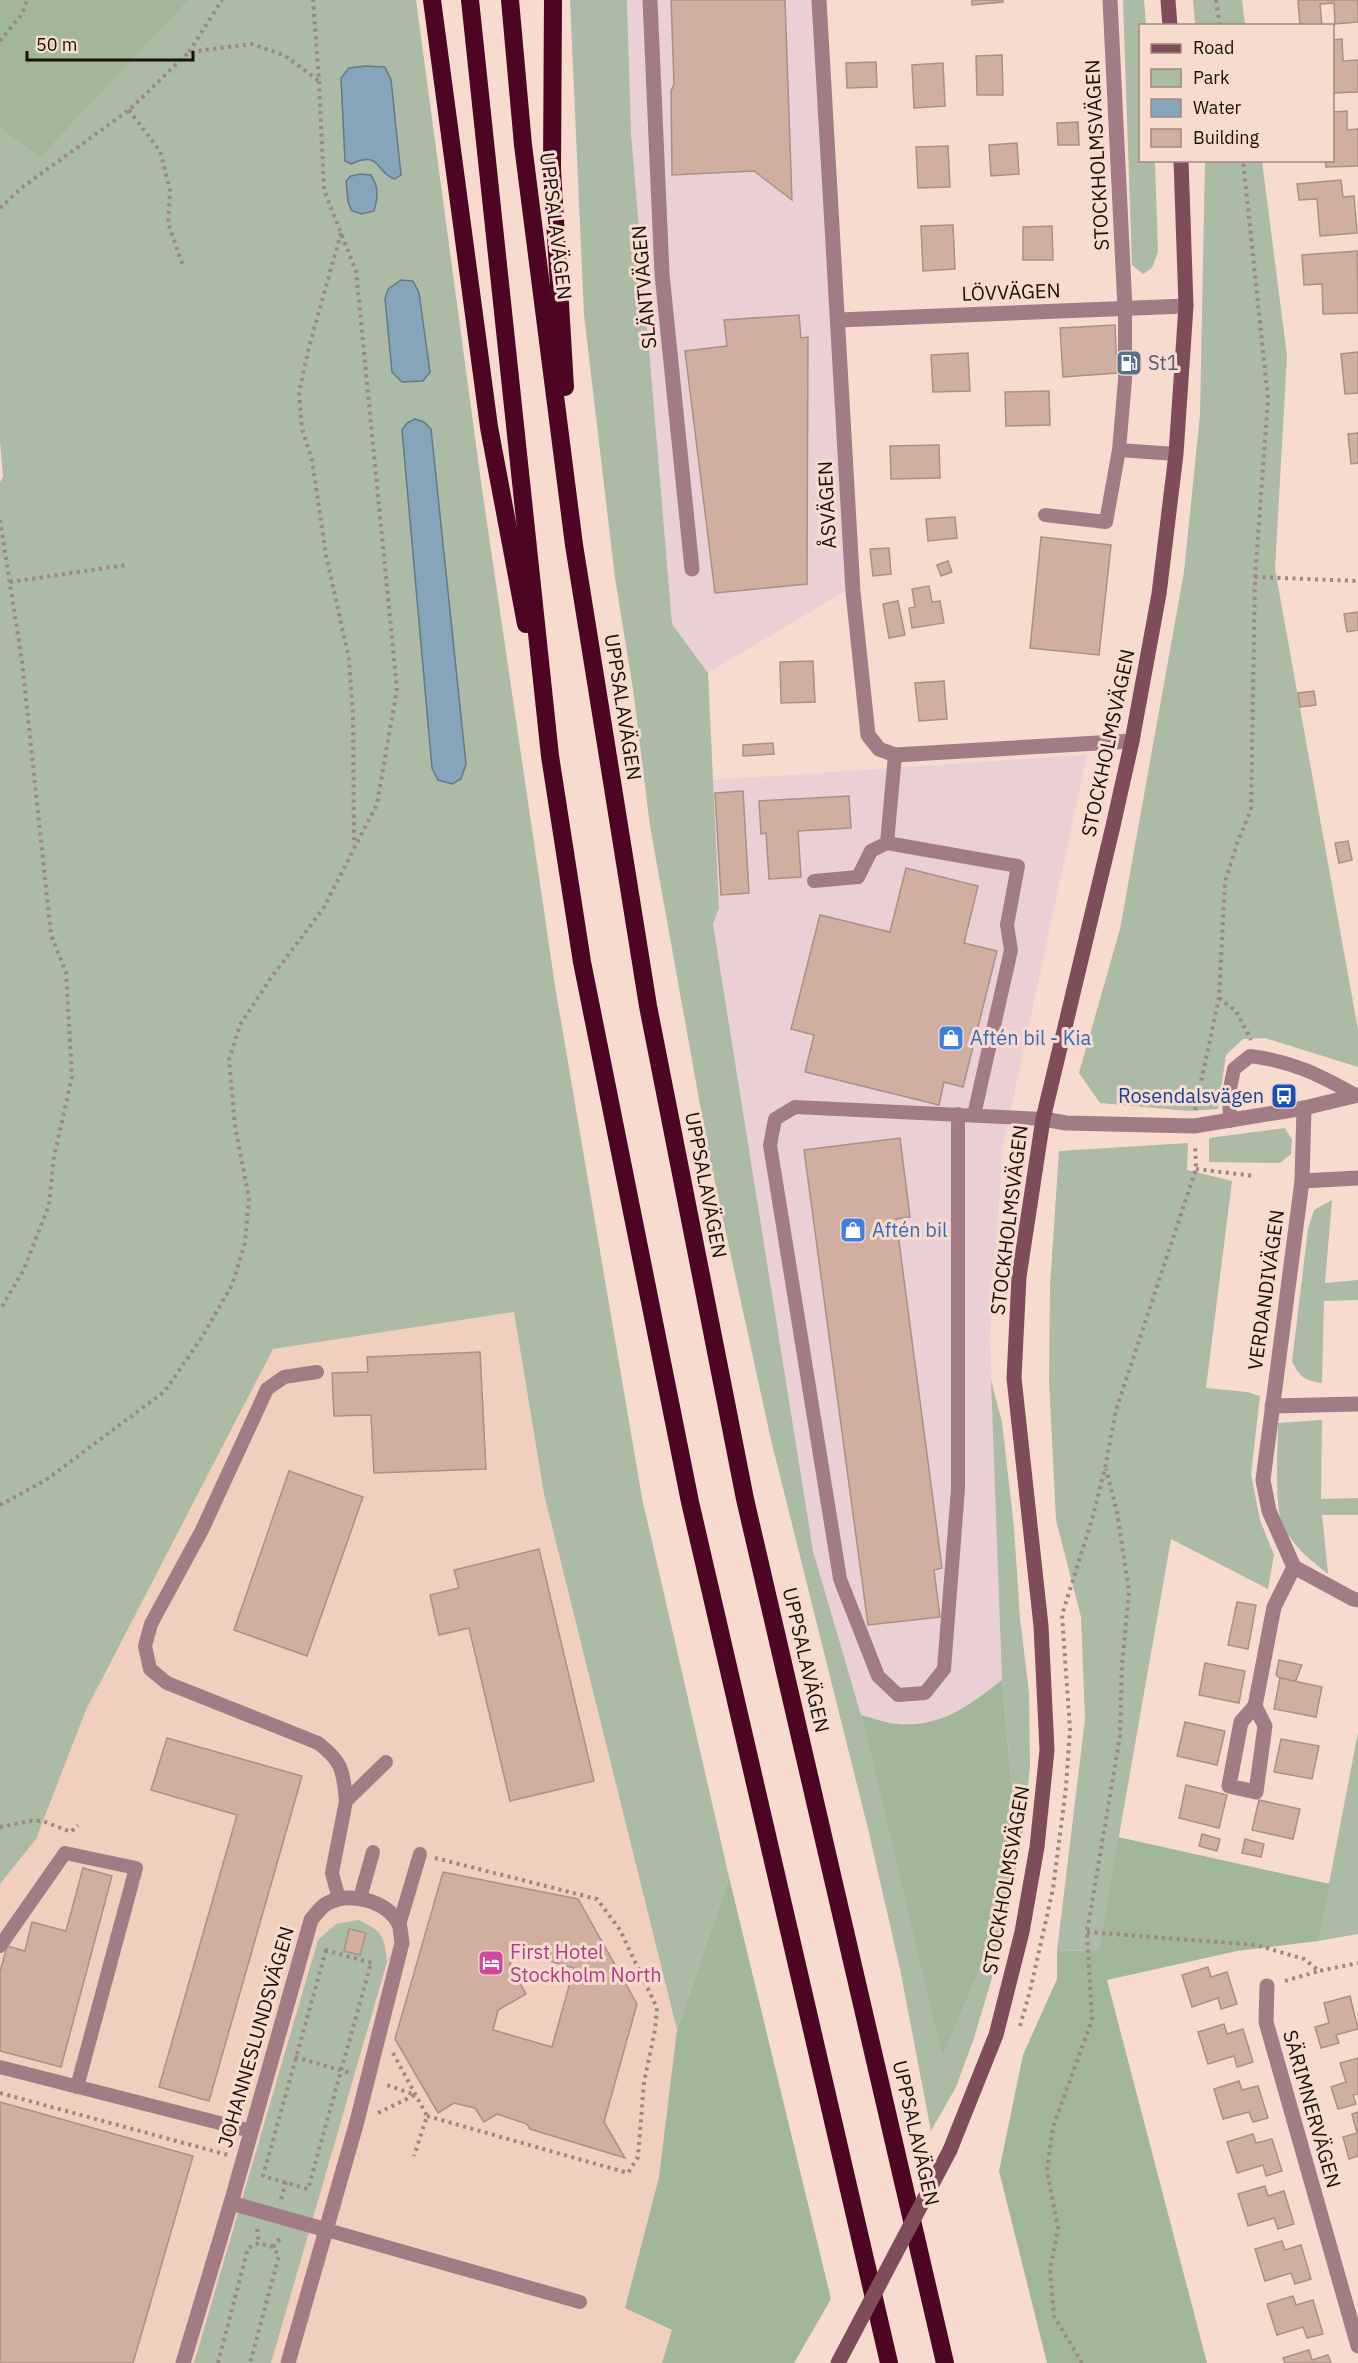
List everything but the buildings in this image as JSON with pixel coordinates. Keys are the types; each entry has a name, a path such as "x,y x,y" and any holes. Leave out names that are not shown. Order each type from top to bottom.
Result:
{"highway":[{"path":"432,0 489,427 550,756 582,962 690,1502 889,2363"},
{"path":"470,0 550,756"},
{"name":"UPPSALAVÄGEN","path":"510,0 523,145 574,545 648,1006 742,1487 945,2363"},
{"path":"554,0 552,170 574,545"}],"main road":[{"path":"1168,0 1170,24"},
{"name":"STOCKHOLMSVÄGEN","path":"838,2363 950,2150 996,2035 1022,1932 1037,1847 1047,1750 1041,1626 1014,1378 1019,1277 1043,1119 1132,741 1159,594 1176,454 1186,306 1181,162"}],"street":[{"name":"SLÄNTVÄGEN","path":"650,0 662,274 692,569"},
{"name":"ÅSVÄGEN","path":"819,0 853,592 868,735 879,749 895,755"},
{"name":"STOCKHOLMSVÄGEN","path":"1110,0 1125,309"},
{"name":"LÖVVÄGEN","path":"839,320 1186,306"},
{"path":"895,755 1132,741"},
{"path":"1043,1119 1066,1123 1194,1125 1304,1108 1357,1096"},
{"name":"VERDANDIVÄGEN","path":"1294,1567 1269,1511 1263,1480 1302,1181 1304,1108"},
{"path":"1302,1181 1358,1178"},
{"path":"1272,1406 1358,1404"},
{"path":"1254,1706 1265,1726 1256,1792 1229,1786 1241,1722 1254,1706 1274,1606 1294,1567 1358,1600"},
{"path":"288,2363 327,2230 402,1943 399,1925 379,1905 360,1898 339,1899"},
{"name":"JOHANNESLUNDSVÄGEN","path":"186,2362 311,1920 326,1903 339,1899"},
{"name":"SÄRIMNERVÄGEN","path":"1267,1986 1266,2022 1358,2346"},
{"path":"231,2203 327,2230"}],"lane":[{"path":"1045,515 1106,522 1119,450 1125,380 1125,309"},
{"path":"1119,450 1176,454"},
{"path":"887,843 895,755"},
{"path":"814,881 858,877 871,852 887,843 1018,867 1007,926 1011,950 974,1115"},
{"path":"1230,1121 1228,1093 1234,1069 1250,1056 1276,1059 1313,1071 1357,1096"},
{"path":"958,1114 958,1489 944,1669 925,1693 898,1695 878,1676 840,1580 770,1145 775,1119 795,1107 958,1114 1043,1119"},
{"path":"317,1372 284,1377 267,1389 202,1530 151,1624 145,1646 150,1669 167,1683 318,1743 333,1755 344,1774 346,1801 332,1873 339,1899"},
{"path":"346,1801 386,1762"},
{"path":"360,1898 373,1852"},
{"path":"0,1946 65,1854 136,1868 77,2087"},
{"path":"399,1925 420,1854"},
{"path":"0,2067 251,2131"},
{"path":"327,2230 580,2302"}],"path":[{"path":"0,41 22,14 27,0"},
{"path":"0,208 24,186 129,110 189,52 222,0"},
{"path":"2,1503 46,1480 165,1391 202,1337 232,1286 245,1243 249,1198 235,1126 229,1060 240,1025 270,979 323,909 376,804 397,689 356,270 324,190 320,81 313,0"},
{"path":"1216,0 1220,24"},
{"path":"189,52 251,44 284,55 320,81"},
{"path":"129,110 160,151 170,190 168,223 183,266"},
{"path":"1082,2363 1054,2316 1050,2270 1058,2229 1047,2170 1053,2127 1092,2020 1087,1932 1120,1736 1122,1665 1129,1591 1117,1512 1106,1468 1116,1410 1196,1169 1195,1111 1220,998 1225,882 1237,843 1251,810 1255,577 1268,399 1243,162"},
{"path":"341,233 309,347 299,393 302,429 312,460 326,555 349,659 353,715 354,848"},
{"path":"0,520 35,770 51,935 66,972 72,1077 54,1157 49,1205 24,1269 0,1310"},
{"path":"10,582 126,565"},
{"path":"1255,577 1358,581"},
{"path":"1220,998 1236,1011 1251,1038 1250,1056"},
{"path":"1196,1169 1255,1176"},
{"path":"0,1827 29,1821 43,1821 70,1832 78,1825"},
{"path":"380,2028 427,2116 628,2174 638,2157 644,2082 656,2030 657,2008 620,1930 597,1899 420,1854"},
{"path":"1087,1932 1256,1945 1304,1959 1319,1971"},
{"path":"304,1944 395,1970"},
{"path":"326,1950 263,2176 308,2189 371,1963"},
{"path":"1267,1986 1319,1971 1358,1963"},
{"path":"0,2093 243,2159"},
{"path":"414,2156 427,2116"},
{"path":"218,2363 248,2248 259,2243 273,2247 279,2256 250,2363"}],"shaded area":[{"path":"627,0 818,0 847,590 708,673 672,624 631,133"},
{"path":"1087,755 1003,1146 990,1336 1002,1680 968,1706 935,1721 897,1724 861,1715 813,1551 713,924 719,908 713,780"},
{"path":"514,1312 544,1494 677,2030 659,2177 625,2308 672,2331 662,2363 0,2363 0,1884 36,1839 86,1710 273,1349"}],"green space":[{"path":"0,0 189,0 40,157 0,128"},
{"path":"189,0 416,0 481,482 555,986 642,1498 729,1877 677,2030 544,1494 514,1312 273,1349 86,1710 36,1839 0,1884 0,482 3,477 0,441 0,128 40,156"},
{"path":"570,0 627,0 631,133 672,624 708,673 719,908 713,924 813,1551 861,1715 942,2056 978,1974 1005,1870 1013,1799 1002,1680 991,1380 1002,1422 1029,1693 1030,1765 1024,1826 1000,1951 974,2038 956,2087 931,2131 900,1969 869,1833 771,1440 709,1155 650,826 633,689 615,578 584,315"},
{"path":"1123,0 1144,0 1146,24 1139,24 1139,162 1155,162 1158,252 1152,268 1143,274 1132,265"},
{"path":"1193,0 1242,0 1245,24 1195,24"},
{"path":"1205,162 1262,162 1287,356 1275,569 1358,1030 1358,1067 1265,1038 1243,1039 1226,1055 1218,1109 1188,1111 1100,1103 1079,1073 1120,929 1184,572 1200,415"},
{"path":"1285,1128 1292,1140 1291,1154 1280,1163 1209,1162 1209,1138"},
{"path":"1188,1143 1187,1170 1232,1181 1206,1388 1247,1392 1260,1396 1251,1474 1260,1520 1274,1555 1268,1589 1171,1539 1099,1950 1057,1951 1085,1719 1081,1617 1056,1520 1049,1381 1050,1286 1059,1151"},
{"path":"1332,1200 1325,1283 1358,1280 1358,1300 1324,1301 1322,1383 1304,1377 1292,1362 1308,1229 1314,1210"},
{"path":"1322,1420 1321,1499 1358,1498 1358,1515 1322,1515 1328,1574 1303,1553 1287,1533 1280,1517 1277,1491 1278,1423"},
{"path":"1002,1680 1013,1799 1005,1870 978,1974 942,2057 861,1715 897,1724 928,1722 954,1713"},
{"path":"1358,1732 1358,1934 1318,1941"},
{"path":"1118,1837 1330,1884 1318,1941 1237,1951 1107,1980 1207,2363 1047,2363 999,2171 1023,2055 1057,1979 1057,1951 1099,1950"},
{"path":"729,1877 831,2299 794,2363 662,2363 672,2330 625,2308 659,2177 677,2030"},
{"path":"358,1920 381,1935 387,1962 271,2363 194,2363 318,1940 336,1924"}],"water":[{"path":"385,67 391,80 401,175 395,179 373,161 361,160 351,164 345,161 341,78 349,68"},
{"path":"371,175 377,193 374,211 362,214 352,211 348,202 346,181 351,176"},
{"path":"401,280 413,281 419,293 430,372 423,381 402,382 392,372 385,299 388,289"},
{"path":"415,419 424,422 431,429 466,764 461,779 452,784 438,780 432,768 402,430 407,423"}],"place":[{"name":"St1","path":"1129,363"},
{"name":"Aftén bil - Kia","path":"951,1038"},
{"name":"Rosendalsvägen","path":"1284,1096"},
{"name":"Aftén bil","path":"853,1230"},
{"name":"First Hotel Stockholm North","path":"491,1963"}]}
